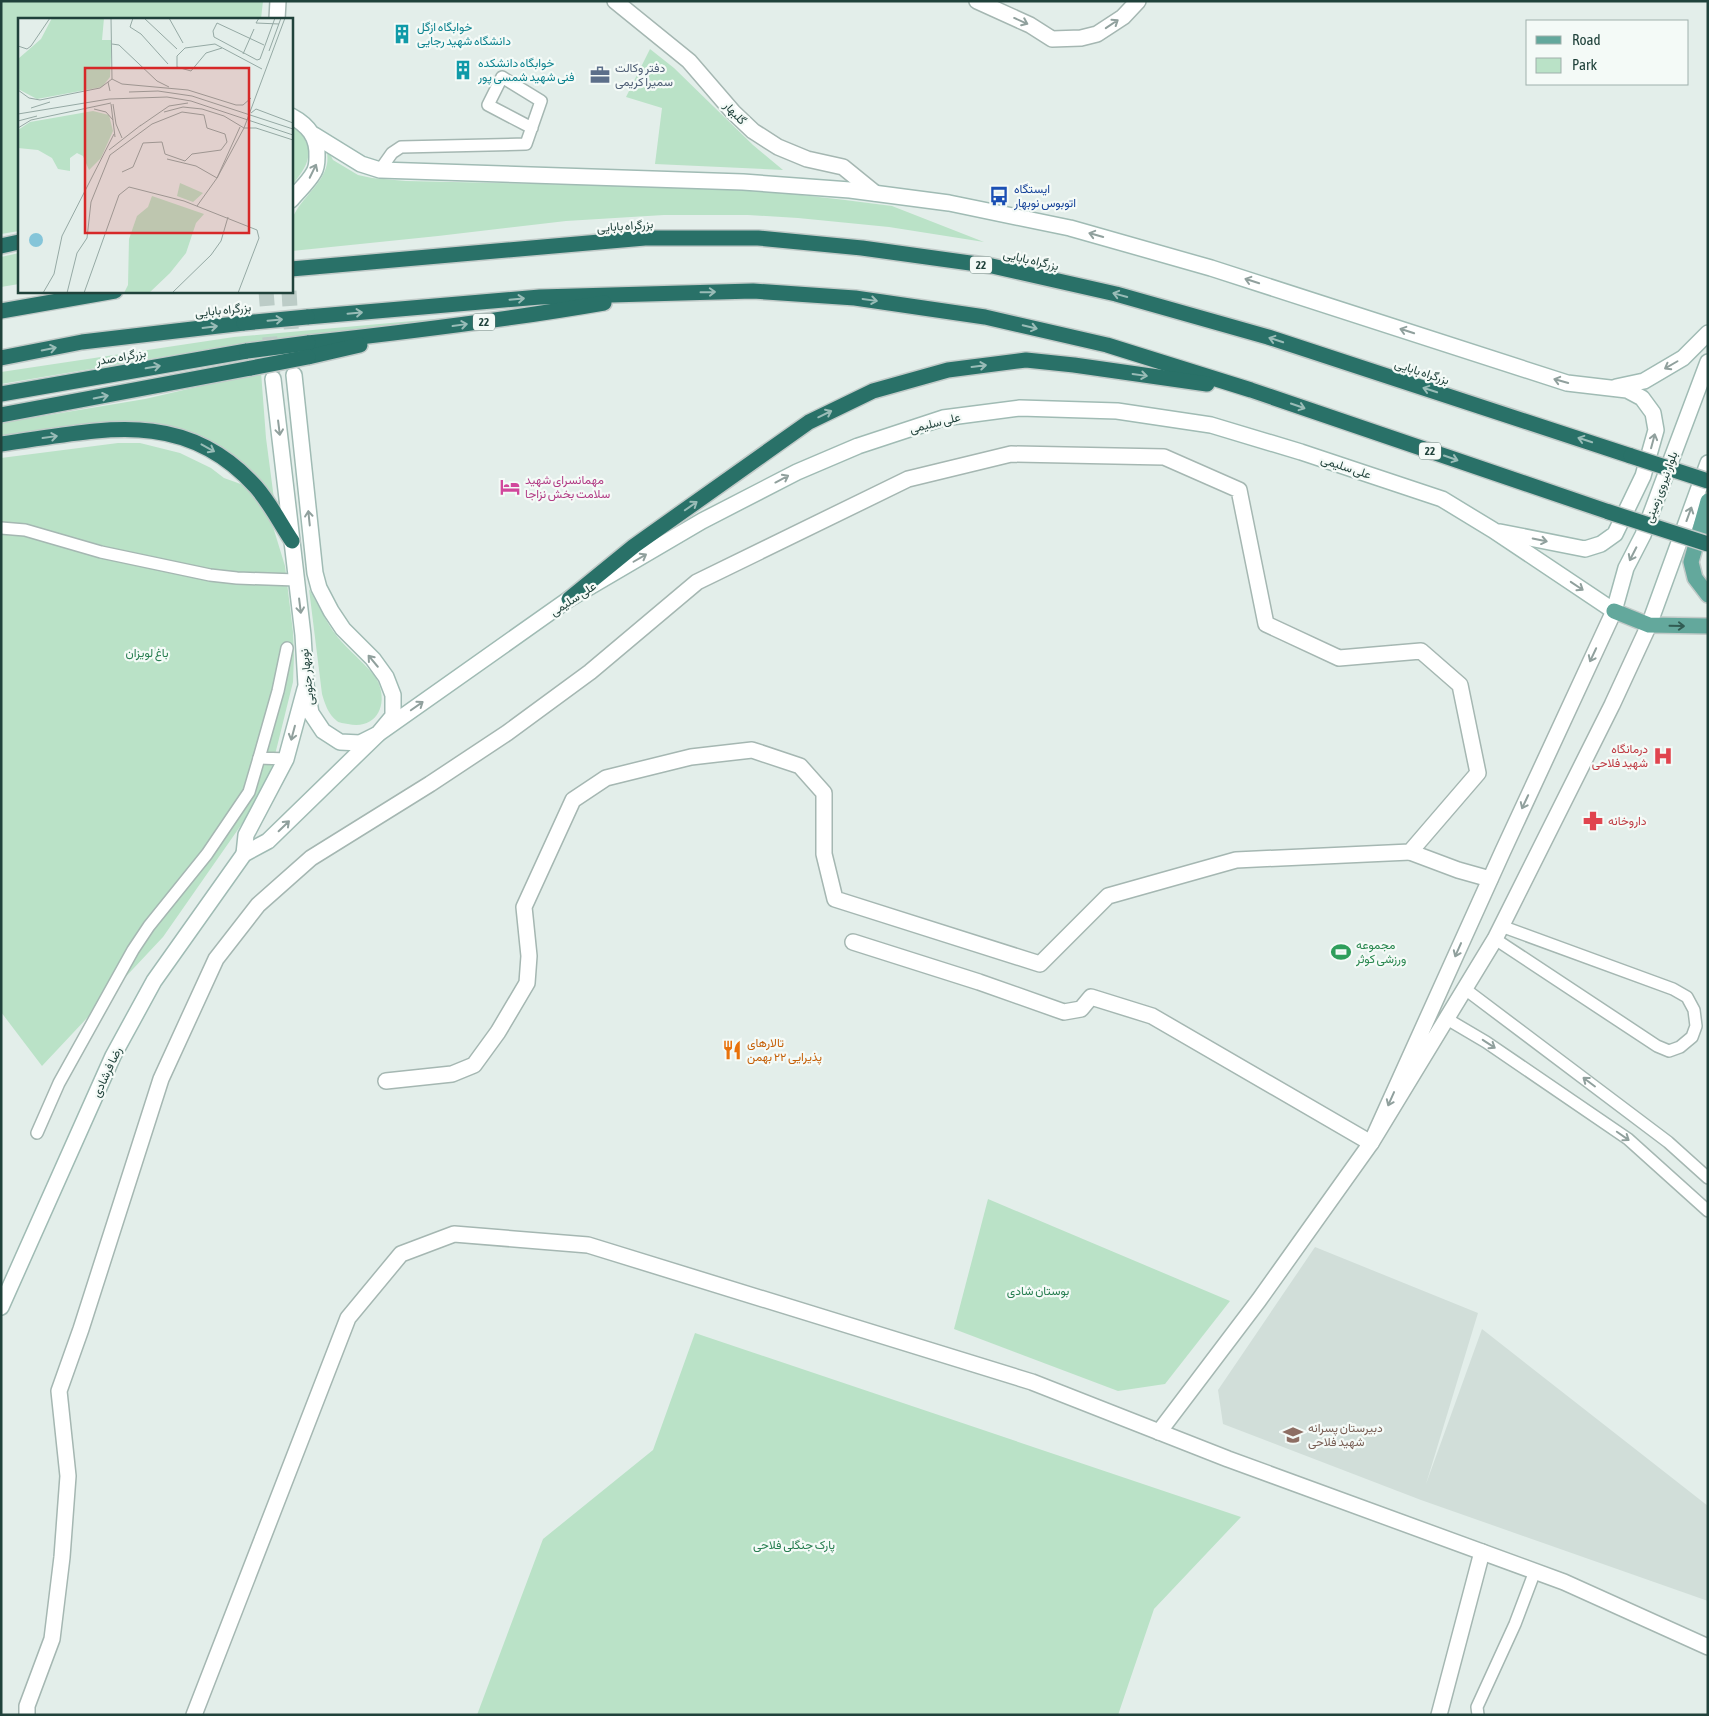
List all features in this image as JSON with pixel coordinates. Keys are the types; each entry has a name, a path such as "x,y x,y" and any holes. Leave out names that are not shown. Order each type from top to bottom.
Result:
{"highway":[{"name":"بزرگراه بابایی","path":"299,268 645,238 758,238 862,248 992,266 1116,294 1268,337 1708,481"},
{"path":"1,246 18,242"},
{"name":"بزرگراه بابایی","path":"1,358 82,342 244,323 540,297 753,291 855,298 985,316 1107,345 1252,390 1608,512 1708,544"},
{"path":"1,311 109,292"},
{"name":"بزرگراه بابایی","path":"308,350 440,328 543,314 660,293"},
{"path":"1,415 251,368 308,350"},
{"name":"بزرگراه صدر","path":"1,394 247,352 308,350"},
{"path":"569,599 634,546 809,422 873,391 948,370 1026,360 1252,390"},
{"path":"1,444 108,430 149,430 179,436 200,444 222,456 239,469 257,489 292,541"}],"main road":[{"path":"1708,501 1691,562 1695,578 1708,595"},
{"name":"علی سلیمی","path":"1614,611 1649,625 1708,626"}],"street":[{"path":"278,1 278,18"},
{"name":"گلبهار","path":"616,1 689,61 733,112 753,131 778,147 807,158 843,167 875,193"},
{"path":"977,1 1030,25 1052,39 1080,38 1097,34 1123,17 1138,1"},
{"path":"292,116 302,121 314,135 361,164 380,170 743,182 850,190 949,203 1070,228 1211,268 1567,383 1627,390 1642,398 1652,413 1656,430 1644,476 1615,534 1601,544 1584,548 1493,530"},
{"path":"292,199 315,171 317,149 314,135"},
{"path":"1610,388 1644,381 1683,358 1708,333"},
{"name":"بلوار نیروی زمینی","path":"1371,1143 1614,611 1626,568 1643,535 1708,362"},
{"path":"294,375 319,588 343,629 377,665 386,677 394,694 393,716 378,734"},
{"name":"نوبهار جنوبی","path":"273,379 304,635 306,685 311,713 323,731 340,742 360,743 378,734"},
{"name":"علی سلیمی","path":"244,854 268,842 378,734 569,599 702,521 797,472 858,446 943,418 1020,408 1117,411 1211,425 1301,452 1442,499 1493,530 1614,611"},
{"path":"27,1715 27,1706 52,1639 62,1557 68,1476 59,1391 162,1079 216,958 258,905 311,858 430,784 507,733 590,672 696,582 908,479 1012,454 1164,457 1239,490 1266,624 1339,658 1421,651 1460,685 1478,773 1410,852"},
{"path":"1159,1432 1260,1300 1371,1143 1498,932 1612,705 1649,625 1708,463"},
{"path":"244,854 246,835 286,759 306,685"},
{"path":"386,1081 452,1074 474,1064 498,1032 527,983 529,956 524,907 573,800 606,778 691,757 752,750 800,766 824,793 824,854 835,899 1040,964 1108,896 1236,860 1410,852 1458,870 1490,879"},
{"name":"رضا فرشادی","path":"1,1307 113,1056 154,981 244,854"},
{"path":"853,942 979,982 1064,1012 1080,1009 1091,997 1152,1016 1371,1143"},
{"path":"194,1715 348,1318 401,1254 454,1234 588,1245 1032,1382 1228,1459 1564,1582 1708,1647"},
{"path":"1439,1715 1482,1552"}],"lane":[{"path":"380,170 392,153 402,147 526,144 532,128 541,101 502,77 488,105 532,128"},
{"path":"1,528 25,530 101,552 210,575 296,580"},
{"path":"37,1133 59,1083 132,950 207,854 249,792 278,691 287,648"},
{"path":"260,758 286,759"},
{"path":"1498,932 1673,989 1687,997 1694,1010 1696,1026 1692,1037 1680,1047 1669,1051 1657,1046 1498,932"},
{"path":"1465,989 1668,1142 1708,1178"},
{"path":"1447,1019 1486,1042 1628,1140 1708,1211"},
{"path":"1478,1715 1477,1707 1515,1624 1535,1571"}],"shaded area":[{"path":"1315,1247 1478,1313 1426,1484 1482,1329 1708,1506 1708,1601 1421,1500 1223,1424 1218,1390"}],"green space":[{"path":"1,1 263,1 261,18 18,18 18,231 1,234"},
{"path":"650,49 674,68 753,145 783,170 655,164 662,108 626,97"},
{"path":"292,127 301,134 308,147 308,160 292,186"},
{"path":"327,148 333,160 358,175 372,178 406,181 680,187 784,193 892,206 984,242 889,227 798,218 748,215 664,215 566,221 292,251 292,220 294,215 298,207 320,180 327,162"},
{"path":"18,253 18,284 1,287 1,257"},
{"path":"535,310 234,345 1,384 1,372 234,337"},
{"path":"261,372 266,438 274,499 246,466 229,452 190,432 169,426 148,422 126,422 1,436 1,423 145,399"},
{"name":"باغ لویزان","path":"118,443 140,443 180,453 211,468 224,478 249,487 274,530 285,566 293,632 293,682 272,767 261,793 246,818 163,937 42,1066 1,1012 1,458"},
{"path":"309,589 336,635 372,673 379,684 382,701 380,709 372,720 365,724 357,725 338,722 331,715 326,705 322,694"},
{"name":"بوستان شادی","path":"988,1199 1230,1301 1165,1384 1118,1391 954,1329"},
{"name":"پارک جنگلی فلاحی","path":"695,1333 1241,1517 1154,1609 1118,1715 477,1715 543,1539 653,1450"}],"tunnel":[{"path":"266,292 273,377"},
{"path":"289,292 293,358"}],"place":[{"name":"خوابگاه ازگل دانشگاه شهید رجایی","path":"402,34"},
{"name":"خوابگاه دانشکده فنی شهید شمسی پور","path":"463,70"},
{"name":"دفتر وکالت سمیرا کریمی","path":"600,75"},
{"name":"ایستگاه اتوبوس نوبهار","path":"999,196"},
{"name":"مهمانسرای شهید سلامت بخش نزاجا","path":"510,487"},
{"name":"درمانگاه شهید فلاحی","path":"1663,756"},
{"name":"داروخانه","path":"1593,821"},
{"name":"مجموعه ورزشی کوثر","path":"1341,952"},
{"name":"تالارهای پذیرایی ۲۲ بهمن","path":"732,1050"},
{"name":"دبیرستان پسرانه شهید فلاحی","path":"1293,1435"}]}
